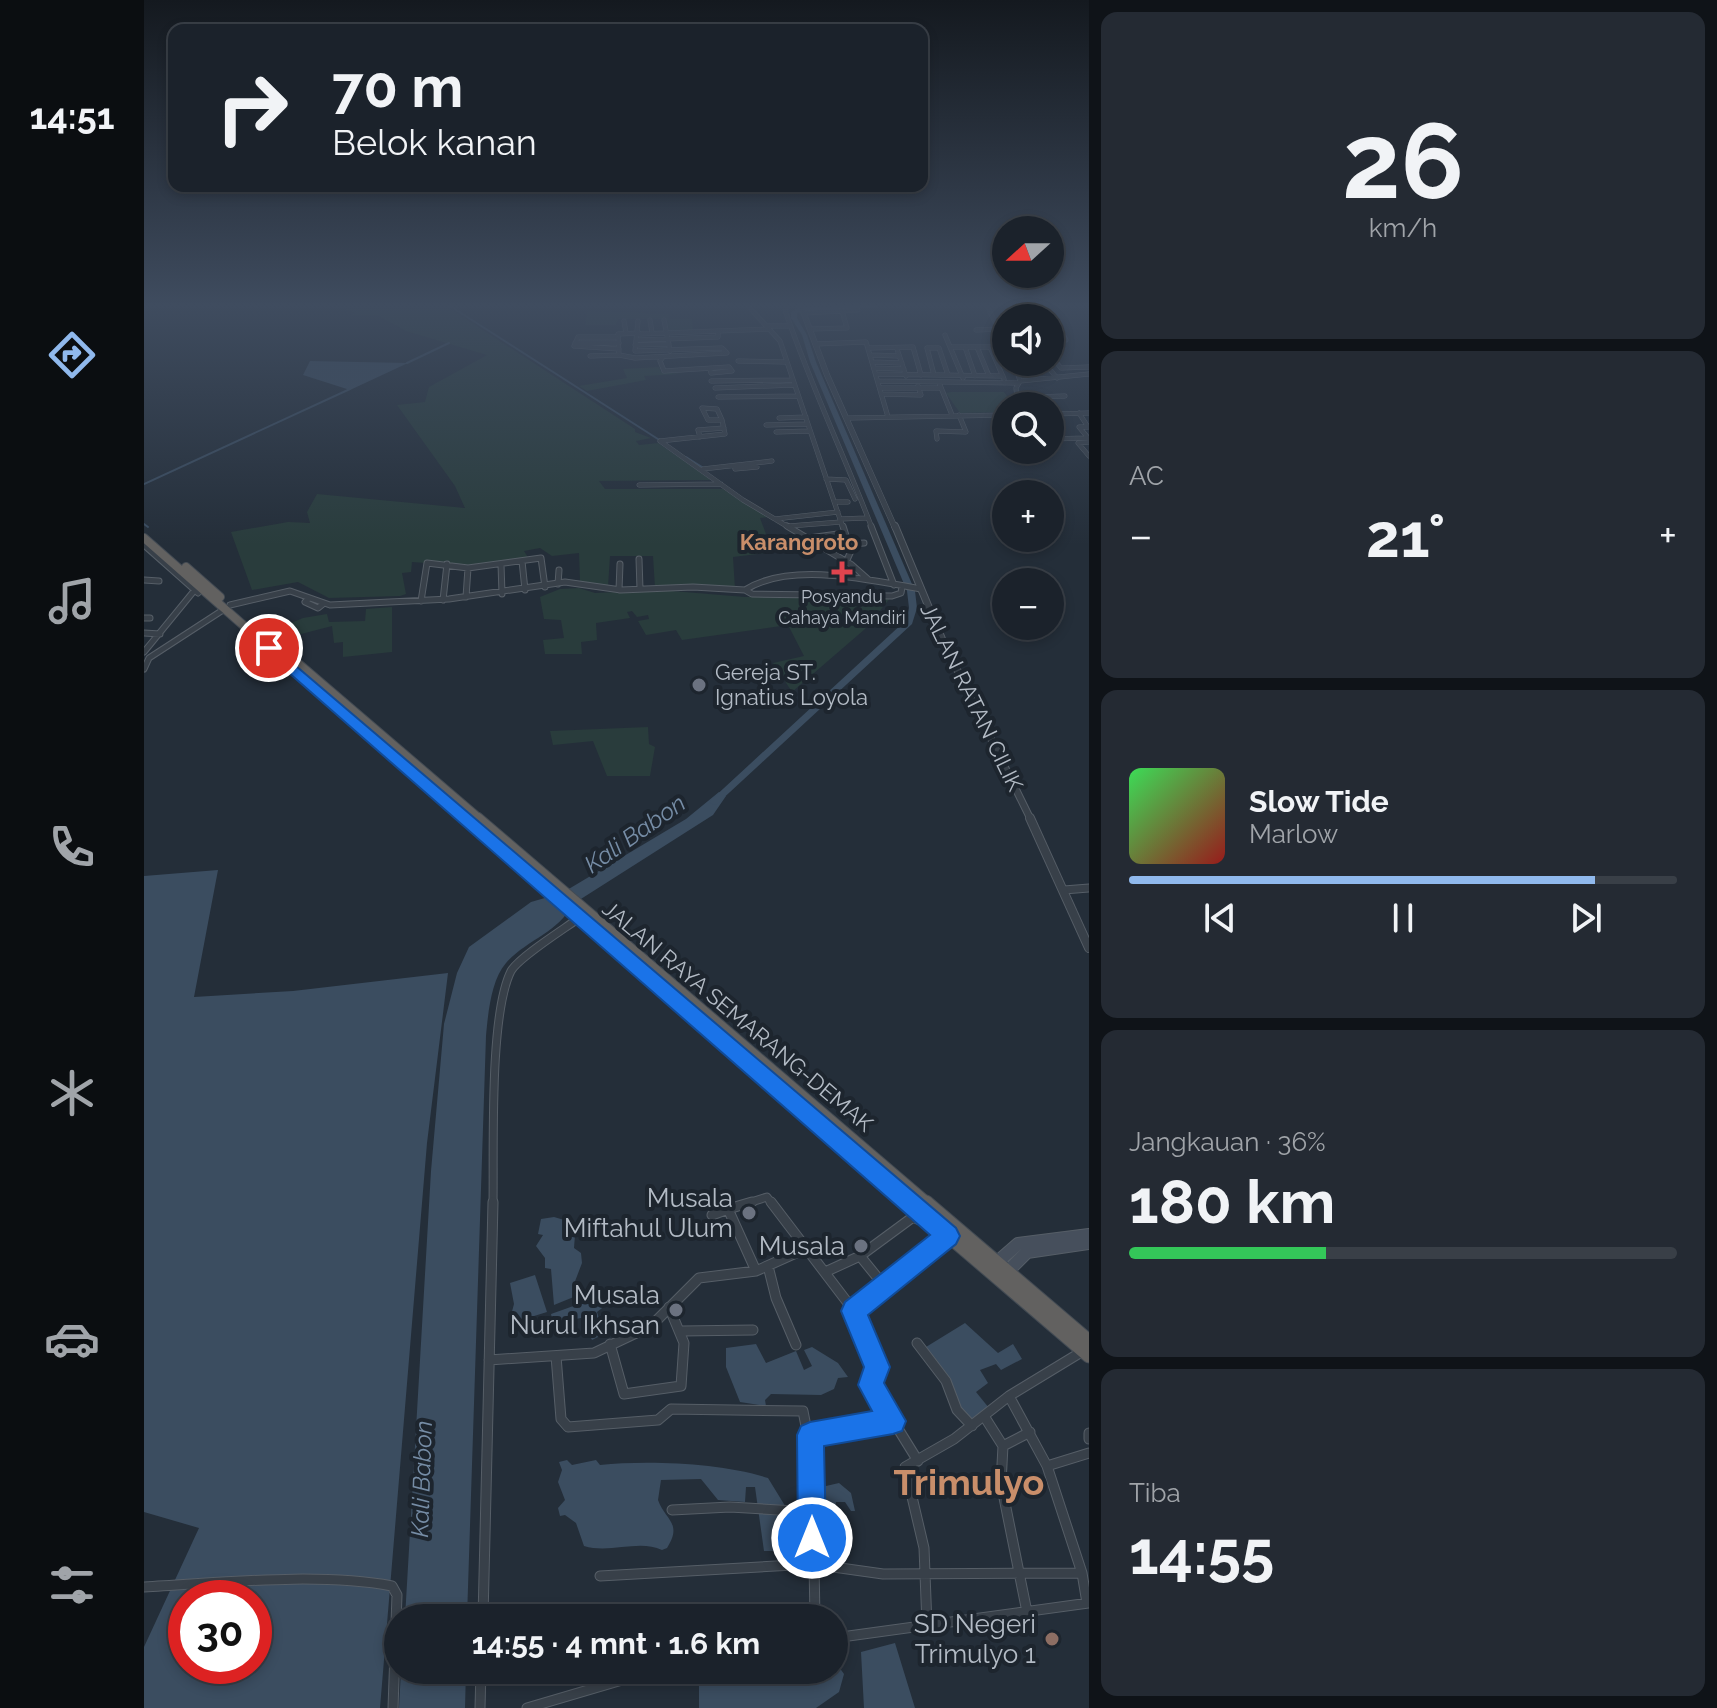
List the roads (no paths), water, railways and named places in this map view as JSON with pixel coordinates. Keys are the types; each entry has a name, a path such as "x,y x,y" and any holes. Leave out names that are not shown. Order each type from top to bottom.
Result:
{"highway":[{"name":"JALAN RAYA SEMARANG-DEMAK","path":"144,531 931,1222 999,1271"},
{"name":"JALAN RAYA SEMARANG-DEMAK","path":"144,538 189,573 198,589 228,607"},
{"name":"JALAN RAYA SEMARANG-DEMAK","path":"578,913 999,1271"},
{"path":"999,1271 1087,1349"}],"main road":[{"path":"999,1271 1018,1251 1089,1235"},
{"path":"1018,1251 1089,1243"}],"street":[{"path":"715,388 740,386"},
{"path":"793,386 849,543 851,552 846,562"},
{"path":"814,386 892,584"},
{"name":"JALAN RATAN CILIK","path":"834,386 909,550 919,589 1089,948"},
{"path":"888,417 880,388 941,388 952,415"},
{"path":"881,394 921,395 918,388"},
{"path":"772,392 797,394"},
{"path":"718,397 817,393"},
{"path":"722,420 708,420 702,408 716,409 722,420 724,428 698,430 700,437 660,441 703,469 718,484 846,562 869,580"},
{"path":"1079,413 1088,426 1079,427 1088,440"},
{"path":"1064,414 1089,413"},
{"path":"937,439 936,431 966,432 959,415"},
{"path":"849,418 992,415"},
{"path":"779,418 806,417"},
{"path":"766,425 808,424"},
{"path":"776,432 810,431"},
{"path":"1064,439 1088,440"},
{"path":"1088,440 1078,443 1089,456"},
{"path":"703,469 772,461"},
{"path":"703,469 757,467"},
{"path":"826,479 846,480 865,518"},
{"path":"639,485 718,484"},
{"path":"835,502 848,502"},
{"path":"787,526 840,518"},
{"path":"775,519 865,518"},
{"path":"808,539 845,533"},
{"path":"820,546 864,543"},
{"path":"144,545 198,589 157,634 146,656 144,669"},
{"path":"421,601 425,564 468,568 542,558 545,587"},
{"path":"639,559 640,589"},
{"path":"522,561 525,590"},
{"path":"443,600 447,564"},
{"path":"501,564 502,594"},
{"path":"619,590 620,564"},
{"path":"466,597 468,568"},
{"path":"558,584 559,570"},
{"path":"146,656 228,607 290,591 309,598 305,602 318,608 323,604 443,600 580,583 619,590 745,590 767,578 842,575 919,589"},
{"path":"144,580 159,581"},
{"path":"745,590 752,594 892,596 901,593 904,587"},
{"path":"144,633 157,634"},
{"path":"1064,890 1089,888"},
{"path":"483,1604 496,1081 507,980 522,959 578,913"},
{"path":"712,1215 767,1197 854,1311 877,1367 871,1385 918,1461"},
{"path":"728,1209 756,1271"},
{"path":"825,1272 860,1256 913,1217 931,1222"},
{"path":"854,1311 948,1236"},
{"path":"489,1360 590,1354 648,1328 699,1278 756,1271 805,1249"},
{"path":"860,1256 886,1288"},
{"path":"768,1266 776,1298 796,1345"},
{"path":"610,1344 624,1394 683,1385 682,1331 669,1307"},
{"path":"682,1331 753,1330"},
{"path":"917,1343 946,1381 957,1410 972,1426"},
{"path":"927,1625 923,1524 904,1473 905,1467 972,1426 1009,1396 1087,1349"},
{"path":"556,1356 561,1419 565,1426 658,1420 671,1409 799,1410 806,1414 810,1435 814,1604"},
{"path":"848,1636 1088,1603 1082,1573 1047,1466 1009,1396"},
{"path":"984,1416 1003,1446 1001,1483 1027,1612"},
{"path":"810,1435 893,1421"},
{"path":"1003,1446 1030,1432"},
{"path":"1047,1466 1089,1453"},
{"path":"672,1510 811,1512"},
{"path":"600,1576 812,1564 883,1574 1082,1573"},
{"path":"144,1587 247,1582 370,1582 392,1586 397,1595 393,1708"},
{"path":"480,1708 481,1684"},
{"path":"527,1708 608,1684"}],"water":[{"path":"337,386 359,386 350,390"},
{"path":"719,792 726,796 713,815 573,904 559,922 514,955 497,978 486,1036 467,1604 406,1604 431,1171 444,1024 457,973 469,947 531,902 562,893 686,819"},
{"path":"218,870 194,997 293,991 448,973 427,1143 389,1604 384,1604 380,1708 144,1708 144,1647 168,1595 168,1684 272,1684 272,1580 175,1580 199,1528 144,1512 144,876"},
{"path":"554,1217 571,1222 575,1235 574,1248 581,1253 582,1263 574,1284 581,1294 554,1305 551,1269 545,1268 545,1258 536,1246 543,1235 538,1234 541,1219"},
{"path":"535,1275 547,1312 518,1321 510,1319 514,1304 510,1283"},
{"path":"607,1294 611,1301 597,1312 604,1334 592,1340 581,1318 553,1323 551,1314"},
{"path":"965,1323 998,1353 1013,1344 1022,1359 1001,1370 996,1364 980,1370 988,1383 976,1392 989,1408 972,1420 965,1416 926,1347"},
{"path":"756,1344 766,1363 796,1351 804,1370 812,1366 804,1350 812,1347 838,1363 848,1377 838,1378 834,1389 821,1395 771,1394 765,1400 766,1406 740,1402 726,1367 726,1348"},
{"path":"567,1460 572,1465 596,1460 600,1465 662,1463 707,1466 768,1478 787,1509 790,1551 764,1551 755,1487 746,1487 745,1502 718,1500 701,1479 661,1480 658,1500 673,1527 667,1548 584,1546 576,1523 565,1515 560,1516 558,1508 565,1500 558,1482 562,1470 559,1462"},
{"path":"814,1481 826,1486 839,1483 851,1493 855,1511 851,1511 845,1502 836,1502 834,1519 813,1517"},
{"path":"895,1643 915,1708 864,1708 861,1652"},
{"path":"400,1684 466,1684 465,1708 399,1708"},
{"path":"699,1684 841,1684 839,1692 816,1708 699,1708"}],"waterway":[{"path":"575,386 661,441"},
{"name":"Kali Babon","path":"714,802 909,622 913,608 911,591 824,386"},
{"path":"144,484 350,389"},
{"path":"686,457 702,467 699,468"},
{"path":"144,524 148,527"}],"place":[{"name":"Posyandu Cahaya Mandiri","path":"842,572"},
{"name":"Gereja ST. Ignatius Loyola","path":"699,685"},
{"name":"Musala Miftahul Ulum","path":"749,1213"},
{"name":"Musala","path":"861,1246"},
{"name":"Musala Nurul Ikhsan","path":"676,1310"},
{"name":"SD Negeri Trimulyo 1","path":"1052,1639"}],"district":[{"name":"Karangroto","path":"799,542"},
{"name":"Trimulyo","path":"969,1482"}]}
